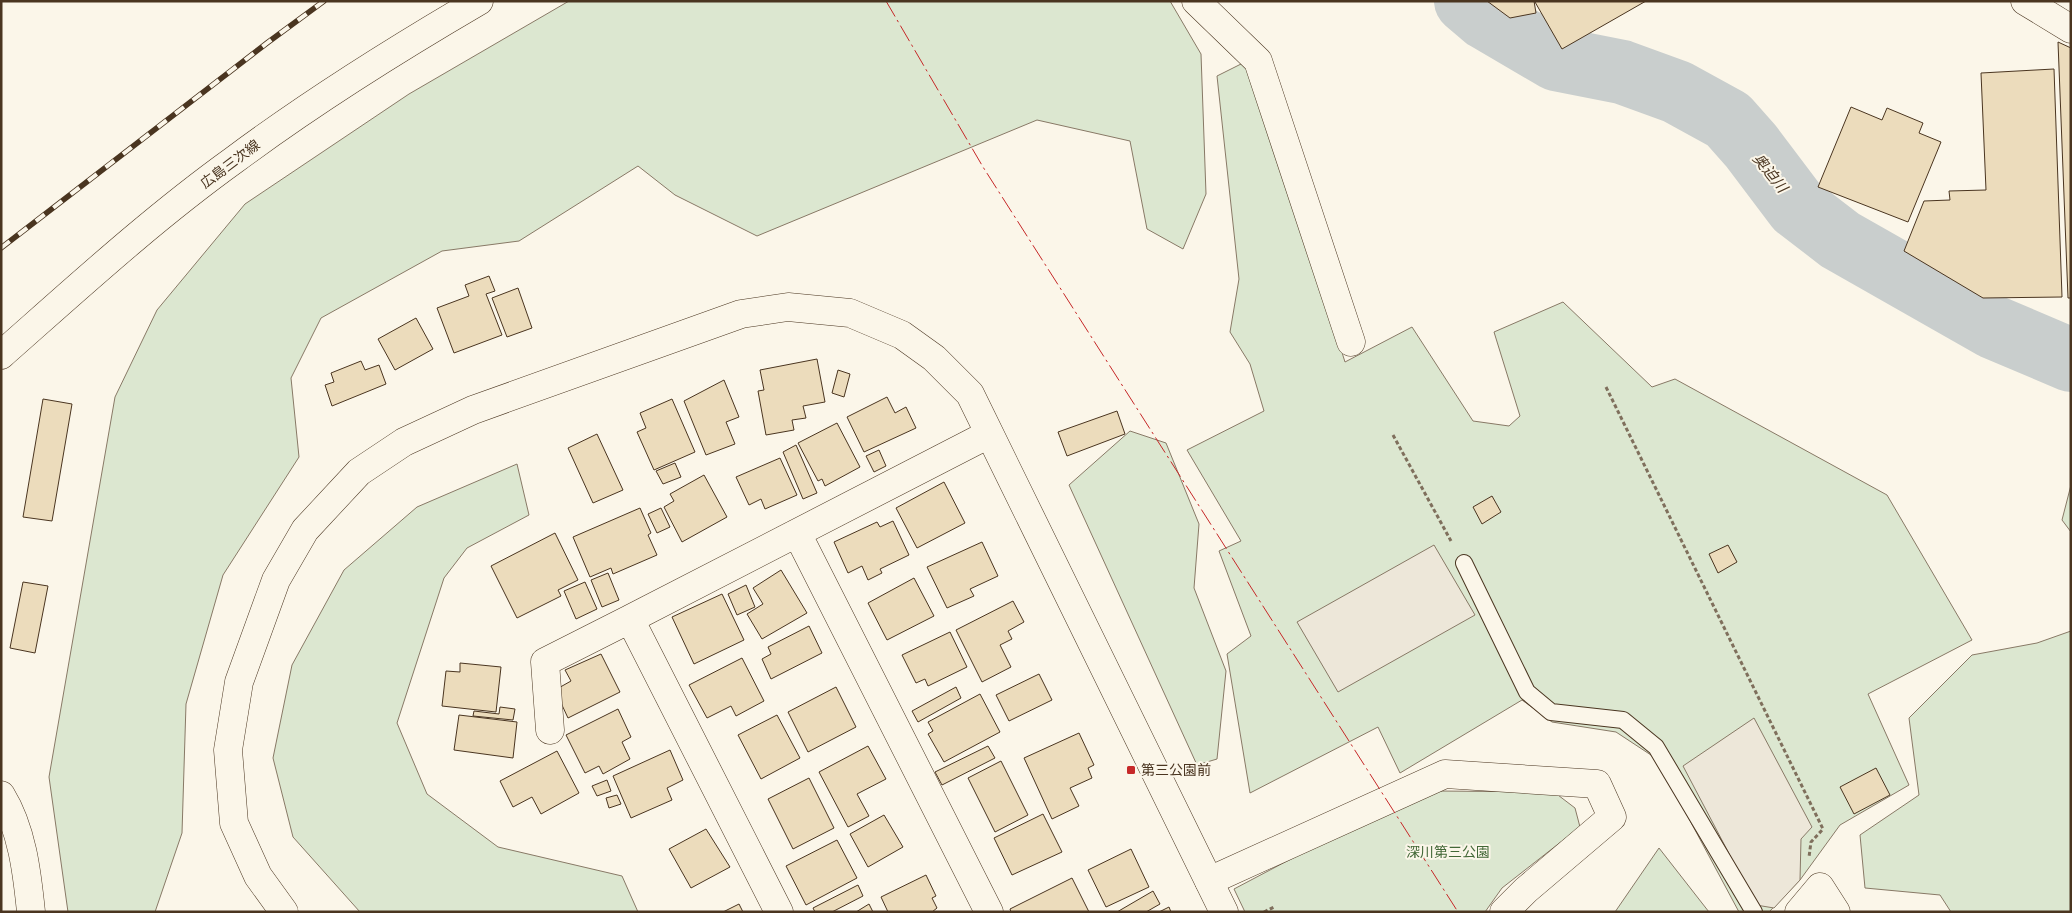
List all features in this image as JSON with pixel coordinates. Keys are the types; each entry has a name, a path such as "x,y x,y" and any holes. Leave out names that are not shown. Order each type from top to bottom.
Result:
{"street":[{"name":"広島三次線","path":"1,354 138,235 233,160 330,92 479,1"},
{"path":"1196,1 1258,61 1351,342"},
{"path":"2025,1 2071,29"},
{"path":"284,912 258,876 234,823 228,750 239,682 276,580 305,530 359,472 404,442 474,410 741,314 788,307 850,313 902,335 934,358 970,394 1224,912"},
{"path":"550,730 546,662 989,434"},
{"path":"797,533 989,912"},
{"path":"630,619 779,912"},
{"path":"1209,881 1445,774 1597,784 1612,817 1526,890 1504,912"},
{"path":"1,795 11,812 28,874 30,912"},
{"path":"1807,902 1820,887 1836,912"}],"lane":[{"path":"1464,563 1527,692 1551,712 1623,720 1656,747 1754,912"}],"path":[{"path":"1606,387 1822,829 1811,842 1807,902"},
{"path":"1393,435 1464,563"},
{"path":"1264,912 1274,907"}],"green space":[{"path":"569,1 1170,1 1201,54 1206,194 1183,249 1147,229 1130,141 1037,120 757,236 675,195 638,166 519,241 442,251 321,318 291,378 299,457 223,575 186,704 182,833 155,912 68,912 49,777 115,397 157,310 245,204 409,94"},
{"path":"1249,60 1345,362 1412,327 1473,421 1509,426 1520,416 1494,332 1563,302 1652,387 1675,379 1887,495 1972,640 1868,694 1909,785 1840,825 1800,880 1769,912 1739,912 1657,759 1616,732 1552,722 1522,700 1400,773 1378,727 1250,793 1227,654 1251,636 1219,551 1241,541 1187,450 1264,411 1250,364 1230,332 1239,279 1217,76"},
{"path":"1130,431 1166,443 1199,524 1194,588 1226,671 1217,759 1197,765 1069,485"},
{"path":"517,464 529,515 467,548 444,578 397,723 427,794 498,847 622,876 638,912 360,912 293,837 273,758 292,665 344,570 417,507"},
{"path":"2071,485 2071,532 2062,520"},
{"path":"2071,631 2071,912 1951,912 1940,895 1865,888 1860,835 1919,795 1909,718 1972,655 2037,643"},
{"name":"深川第三公園","path":"1438,791 1554,792 1575,808 1580,827 1502,888 1485,912 1245,912 1234,889 1325,841"},
{"path":"1659,848 1709,912 1615,912"}],"shaded area":[{"path":"1434,545 1475,615 1338,692 1297,622"},
{"path":"1754,718 1812,827 1801,839 1800,880 1774,908 1756,905 1683,766"}],"building":[{"path":"1487,1 1534,1 1536,13 1510,18"},
{"path":"1646,1 1562,49 1535,2"},
{"path":"2058,42 2071,48 2071,298 2068,298"},
{"path":"2054,69 2062,297 1983,298 1904,251 1924,201 1950,200 1949,191 1986,190 1981,73"},
{"path":"1851,107 1882,120 1887,108 1923,123 1919,133 1941,142 1908,222 1818,187"},
{"path":"489,276 495,291 486,294 502,335 454,353 437,308 469,296 465,285"},
{"path":"518,288 532,328 507,337 492,298"},
{"path":"416,318 433,349 395,370 378,339"},
{"path":"817,359 825,402 803,406 806,418 792,420 794,430 766,435 758,391 764,390 760,370"},
{"path":"361,361 365,370 379,365 386,384 332,406 325,385 334,382 331,373"},
{"path":"838,370 850,374 844,397 832,393"},
{"path":"724,380 739,417 726,422 735,444 706,455 684,401"},
{"path":"887,397 895,413 906,407 916,428 864,452 847,417"},
{"path":"43,399 72,404 52,521 23,517"},
{"path":"672,399 695,452 654,470 637,432 646,428 640,413"},
{"path":"1117,411 1125,434 1067,456 1058,432"},
{"path":"837,423 860,467 825,486 822,479 818,481 798,443"},
{"path":"597,434 623,490 593,503 568,448"},
{"path":"796,445 817,493 803,499 783,452"},
{"path":"879,450 886,466 874,472 866,456"},
{"path":"780,458 797,495 765,509 761,499 749,505 736,477"},
{"path":"675,463 681,477 663,484 656,471"},
{"path":"704,475 727,517 682,542 664,507 674,501 670,494"},
{"path":"944,482 965,523 917,548 896,508"},
{"path":"1492,496 1501,512 1482,524 1473,507"},
{"path":"640,508 651,533 648,535 657,555 613,574 611,568 590,577 573,537"},
{"path":"661,508 670,527 657,533 648,514"},
{"path":"893,521 909,555 880,569 882,573 868,580 862,566 848,573 834,542 877,522 880,527"},
{"path":"555,533 578,580 558,590 561,596 517,618 491,566"},
{"path":"982,542 998,576 970,589 974,596 947,608 927,567"},
{"path":"1728,545 1737,562 1718,573 1709,554"},
{"path":"781,570 807,613 762,639 747,614 763,604 753,588"},
{"path":"608,573 619,600 602,607 591,580"},
{"path":"914,578 934,616 887,640 868,603"},
{"path":"23,582 48,586 35,653 10,648"},
{"path":"585,582 597,609 576,619 564,591"},
{"path":"746,585 755,607 737,615 728,594"},
{"path":"722,594 744,640 694,664 672,617"},
{"path":"1013,601 1024,622 1008,631 1012,639 1000,645 1011,667 982,682 956,630"},
{"path":"809,626 822,653 771,679 762,659 771,654 768,647"},
{"path":"950,632 967,667 928,686 925,679 916,683 902,655"},
{"path":"601,654 620,692 568,718 555,690 571,681 565,670"},
{"path":"742,658 764,701 736,716 731,706 707,718 689,685"},
{"path":"460,663 501,667 496,712 442,706 446,671 460,672"},
{"path":"1039,674 1052,700 1009,721 996,695"},
{"path":"836,687 856,727 808,752 788,712"},
{"path":"956,687 961,698 918,722 912,711"},
{"path":"980,694 1000,732 944,762 928,734 933,731 928,722"},
{"path":"500,707 515,709 513,720 473,716 474,711 499,714"},
{"path":"618,709 631,737 622,742 630,759 603,774 599,766 585,773 566,735"},
{"path":"459,715 517,722 513,758 454,750"},
{"path":"777,715 800,758 761,779 738,735"},
{"path":"1079,733 1094,765 1088,768 1092,778 1070,788 1079,806 1052,819 1024,758"},
{"path":"868,746 886,779 857,794 869,816 848,827 819,772"},
{"path":"988,746 995,758 942,785 935,772"},
{"path":"670,750 683,780 667,788 672,800 631,818 613,776"},
{"path":"557,751 579,793 541,814 532,797 513,807 500,781"},
{"path":"1001,761 1028,815 995,832 968,778"},
{"path":"1876,768 1890,795 1854,814 1840,787"},
{"path":"809,778 834,828 793,849 768,799"},
{"path":"607,780 611,791 597,796 592,786"},
{"path":"617,795 621,804 609,808 606,798"},
{"path":"1043,814 1062,852 1012,875 994,838"},
{"path":"884,815 903,847 868,867 850,834"},
{"path":"706,829 730,867 691,888 669,849"},
{"path":"837,840 857,878 806,905 786,866"},
{"path":"1131,849 1149,887 1106,907 1088,870"},
{"path":"926,875 936,896 932,898 937,908 932,912 888,912 881,897"},
{"path":"1072,878 1089,912 1011,912 1010,909"},
{"path":"858,885 863,896 832,912 815,912 813,908"},
{"path":"1153,891 1160,904 1146,912 1117,912"},
{"path":"739,904 743,912 723,912"},
{"path":"869,904 873,912 856,912"},
{"path":"1169,907 1171,912 1159,912"}],"waterway":[{"name":"奥迫川","path":"1466,1 1486,18 1556,59 1622,72 1677,92 1728,120 1751,146 1797,207 1840,240 1993,327 2071,360"}],"railway":[{"path":"1,248 324,1"}],"power":[{"path":"886,1 983,167 1458,912"}],"place":[{"name":"第三公園前","path":"1131,770"}]}
